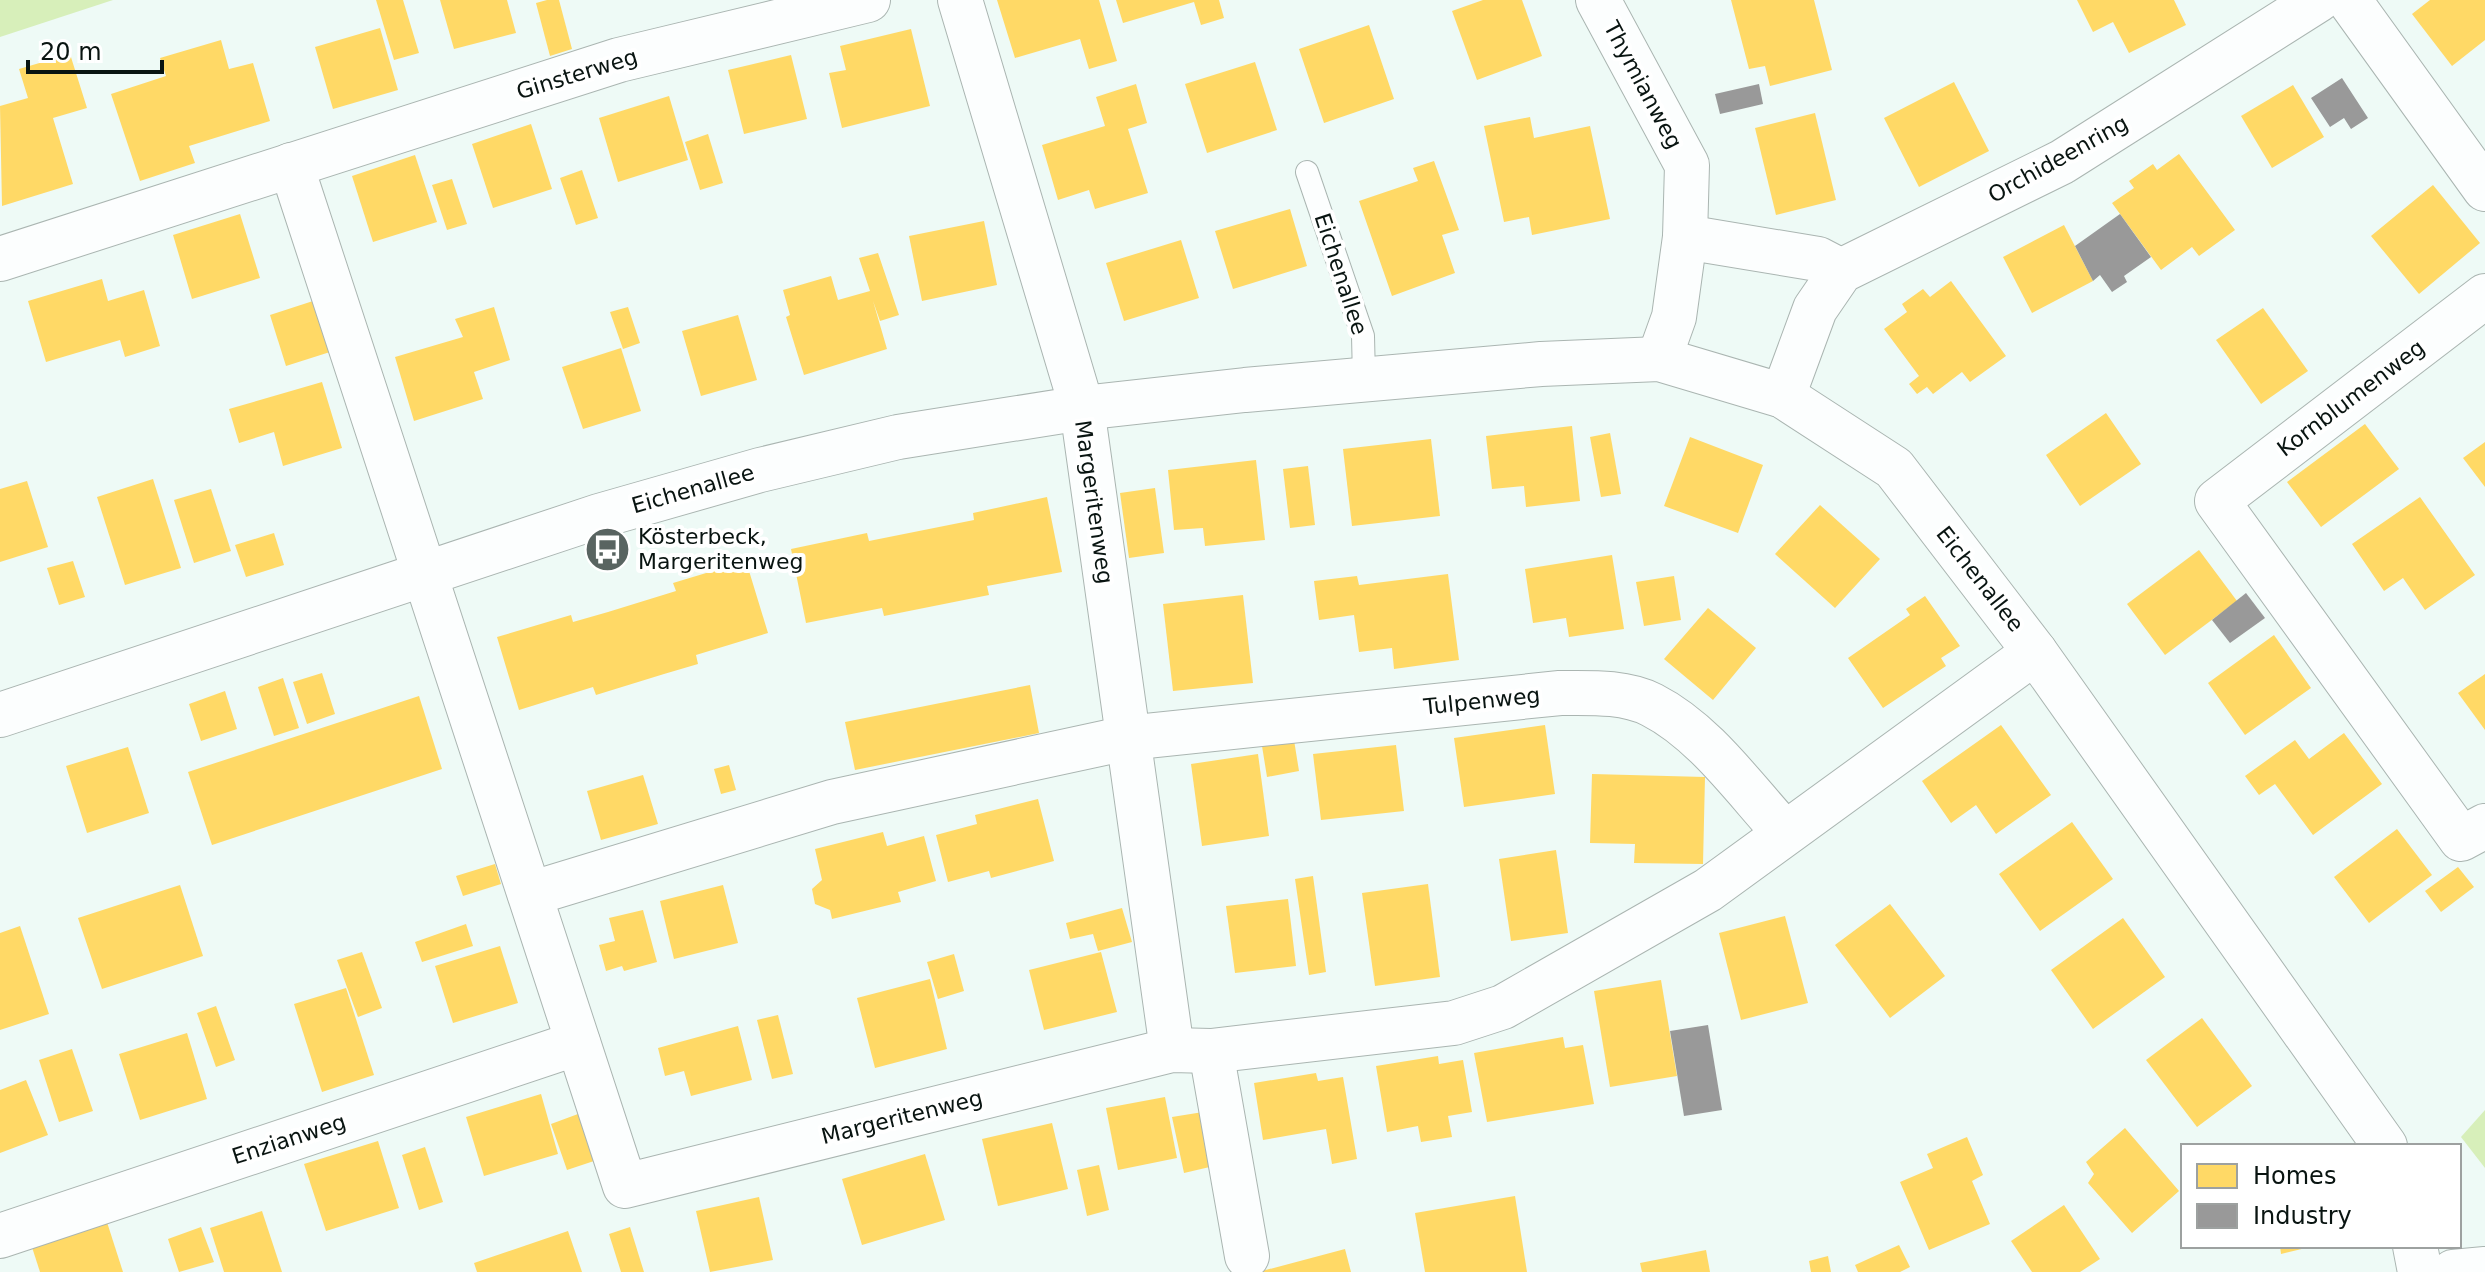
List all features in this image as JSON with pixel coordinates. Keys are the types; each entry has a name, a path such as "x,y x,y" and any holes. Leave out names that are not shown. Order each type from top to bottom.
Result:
{"street":[{"name":"Ginsterweg","path":"0,259 619,60 868,0"},
{"path":"960,0 1082,408"},
{"name":"Thymianweg","path":"1598,0 1687,165 1685,237 1674,317 1659,359"},
{"name":"Orchideenring","path":"1783,396 1815,309 1841,271 2062,162 2258,17 2318,0"},
{"path":"2349,0 2485,189"},
{"path":"291,165 424,574"},
{"path":"1685,237 1818,259 1841,271"},
{"name":"Kornblumenweg","path":"2485,296 2217,501 2461,839 2485,826"},
{"name":"Eichenallee","path":"0,715 584,521 760,470 898,437 1082,408 1364,378 1659,359 1783,396 1894,468 2035,652 2384,1144"},
{"name":"Margeritenweg","path":"1082,408 1127,738 1192,1050 1247,1256"},
{"name":"Margeritenweg","path":"424,574 625,1186 1192,1050"},
{"path":"1192,1050 1454,1023 1503,1007 1708,890 2035,652"},
{"name":"Tulpenweg","path":"1127,738 1560,693 1608,693 1650,703 1688,729 1785,833"},
{"path":"530,894 832,802 1127,738"},
{"name":"Enzianweg","path":"0,1236 578,1043"},
{"path":"2415,1248 2420,1272"},
{"path":"2453,1272 2485,1269"}],"lane":[{"name":"Eichenallee","path":"1307,172 1363,336 1364,378"}],"green space":[{"path":"0,0 113,0 0,37"},
{"path":"2485,1110 2485,1168 2461,1137"}],"building: Homes":[{"path":"376,0 403,0 419,53 394,60"},
{"path":"440,0 507,0 516,33 454,49"},
{"path":"559,0 572,49 550,56 536,3"},
{"path":"997,0 1099,0 1117,61 1089,69 1080,39 1015,58"},
{"path":"1116,0 1219,0 1224,18 1201,25 1194,2 1123,23"},
{"path":"1483,0 1522,0 1542,56 1477,80 1452,11"},
{"path":"1731,0 1814,0 1832,70 1770,86 1765,66 1749,69"},
{"path":"2077,0 2174,0 2186,25 2129,53 2113,22 2093,32"},
{"path":"2430,0 2485,0 2485,40 2452,66 2412,14"},
{"path":"1369,25 1394,99 1324,123 1299,49"},
{"path":"380,28 398,90 333,109 315,47"},
{"path":"911,29 930,106 842,128 829,73 846,70 840,46"},
{"path":"221,40 229,69 253,63 270,121 189,146 195,163 140,181 111,94 166,76 160,58"},
{"path":"70,54 87,108 53,118 73,184 2,206 0,106 28,98 19,69"},
{"path":"791,55 807,119 744,134 728,70"},
{"path":"1255,62 1277,130 1207,153 1185,84"},
{"path":"1954,82 1989,151 1919,187 1884,118"},
{"path":"1136,84 1147,123 1128,129 1148,193 1095,209 1089,190 1058,200 1042,145 1105,126 1096,97"},
{"path":"2293,85 2324,137 2272,168 2241,116"},
{"path":"669,96 688,160 618,182 599,118"},
{"path":"1815,113 1836,200 1776,215 1755,128"},
{"path":"1530,117 1534,138 1590,126 1610,219 1532,235 1529,217 1504,222 1484,126"},
{"path":"531,124 552,189 493,208 472,144"},
{"path":"708,134 723,183 700,190 685,142"},
{"path":"2179,154 2235,230 2199,256 2192,247 2161,270 2112,203 2134,188 2129,181 2153,164 2157,170"},
{"path":"415,155 437,222 373,242 352,176"},
{"path":"1434,161 1459,230 1442,235 1455,273 1392,296 1359,201 1418,181 1413,168"},
{"path":"582,170 598,218 576,225 560,178"},
{"path":"452,179 467,224 447,230 432,185"},
{"path":"2433,185 2480,243 2419,294 2371,236"},
{"path":"1290,209 1307,266 1233,289 1215,231"},
{"path":"240,214 260,278 192,299 173,235"},
{"path":"984,221 997,285 922,301 909,236"},
{"path":"2064,225 2093,281 2032,313 2003,257"},
{"path":"1181,240 1199,298 1124,321 1106,263"},
{"path":"878,253 899,315 880,321 873,301 887,349 804,375 786,317 790,315 783,290 831,276 838,300 870,291 859,258"},
{"path":"102,279 108,301 144,290 160,346 125,357 120,340 46,362 28,301"},
{"path":"1951,281 2006,356 1970,382 1962,372 1933,394 1927,387 1917,394 1909,384 1919,376 1884,329 1907,312 1902,304 1923,289 1930,297"},
{"path":"313,301 330,352 286,366 270,315"},
{"path":"494,307 510,360 474,372 483,399 414,421 395,357 463,337 455,319"},
{"path":"628,307 640,343 623,349 610,312"},
{"path":"2263,308 2308,371 2261,404 2216,340"},
{"path":"738,315 757,380 701,396 682,331"},
{"path":"621,348 641,411 583,429 562,367"},
{"path":"322,382 342,448 283,466 274,432 239,443 229,409"},
{"path":"2106,413 2141,464 2080,506 2046,455"},
{"path":"2365,424 2399,469 2321,527 2287,482"},
{"path":"1572,426 1580,501 1526,507 1524,486 1492,489 1486,436"},
{"path":"1610,433 1621,494 1601,497 1590,437"},
{"path":"1690,437 1763,465 1738,533 1664,506"},
{"path":"1431,439 1440,516 1352,526 1343,449"},
{"path":"2485,442 2485,487 2463,458"},
{"path":"1256,460 1265,540 1205,546 1203,528 1174,530 1168,470"},
{"path":"1308,466 1315,525 1290,528 1283,469"},
{"path":"153,479 181,568 125,585 97,497"},
{"path":"27,481 48,547 0,562 0,489"},
{"path":"1155,488 1164,553 1129,558 1120,493"},
{"path":"211,489 231,551 194,563 174,500"},
{"path":"1047,497 1062,572 987,586 989,595 884,616 882,608 806,623 791,549 867,533 869,541 974,520 973,513"},
{"path":"2420,497 2475,575 2425,610 2403,578 2384,591 2352,544"},
{"path":"1820,505 1880,559 1835,608 1775,554"},
{"path":"274,533 284,565 246,577 235,545"},
{"path":"2199,550 2237,601 2165,655 2127,604"},
{"path":"1612,555 1624,629 1569,637 1566,618 1533,623 1525,569"},
{"path":"73,561 85,597 59,605 47,568"},
{"path":"746,561 768,633 696,655 698,664 596,695 593,687 519,710 497,637 571,615 573,622 608,612 676,591 673,583"},
{"path":"1448,574 1459,660 1394,669 1392,648 1359,652 1354,615 1319,620 1314,581 1357,576 1359,585"},
{"path":"1674,576 1681,620 1644,626 1636,582"},
{"path":"1243,595 1253,683 1173,691 1163,604"},
{"path":"1925,596 1960,646 1941,658 1946,666 1883,708 1848,658 1910,615 1906,609"},
{"path":"1708,608 1756,648 1713,700 1664,659"},
{"path":"2274,635 2311,688 2245,735 2208,683"},
{"path":"322,673 335,714 307,724 293,682"},
{"path":"2485,674 2485,730 2458,693"},
{"path":"283,678 299,728 274,736 258,687"},
{"path":"1030,685 1039,733 855,770 845,722"},
{"path":"225,691 237,729 201,741 189,704"},
{"path":"419,696 442,769 212,845 188,772"},
{"path":"1545,725 1555,794 1464,807 1454,738"},
{"path":"2001,725 2051,795 1996,834 1976,805 1951,823 1922,781"},
{"path":"2344,733 2382,784 2313,835 2275,784 2259,795 2245,776 2295,740 2309,759"},
{"path":"1294,740 1299,771 1267,777 1262,746"},
{"path":"1396,745 1404,811 1321,820 1313,754"},
{"path":"128,747 149,813 87,833 66,766"},
{"path":"1258,754 1269,836 1202,846 1191,764"},
{"path":"729,765 736,790 721,794 714,769"},
{"path":"1592,774 1705,777 1703,864 1634,863 1635,844 1590,843"},
{"path":"643,775 658,824 601,840 587,791"},
{"path":"1038,799 1054,861 991,878 989,871 948,882 936,835 977,824 975,815"},
{"path":"2072,822 2113,879 2040,931 1999,874"},
{"path":"2397,829 2432,875 2369,923 2334,877"},
{"path":"883,832 887,846 924,836 936,881 898,892 901,902 832,919 830,910 815,904 812,889 822,880 815,849"},
{"path":"1556,850 1568,933 1511,941 1499,859"},
{"path":"495,864 501,884 463,896 456,876"},
{"path":"2458,867 2474,887 2441,912 2425,891"},
{"path":"1313,876 1326,972 1309,975 1295,879"},
{"path":"1428,884 1440,977 1375,986 1362,893"},
{"path":"180,885 203,956 102,989 78,918"},
{"path":"723,885 738,943 674,959 660,901"},
{"path":"1288,899 1296,966 1235,973 1226,906"},
{"path":"1890,904 1945,976 1890,1018 1835,945"},
{"path":"1122,908 1132,942 1098,951 1093,934 1070,939 1066,923"},
{"path":"643,910 657,962 624,971 622,966 606,971 599,945 615,941 609,918"},
{"path":"1785,916 1808,1003 1741,1020 1719,933"},
{"path":"2123,918 2165,977 2093,1029 2051,970"},
{"path":"466,924 473,946 422,962 415,942"},
{"path":"20,926 49,1014 0,1030 0,933"},
{"path":"500,946 518,1003 453,1023 435,966"},
{"path":"362,952 382,1008 358,1017 337,960"},
{"path":"1101,952 1117,1012 1044,1030 1029,970"},
{"path":"954,954 964,991 938,999 927,962"},
{"path":"930,979 947,1049 875,1068 857,998"},
{"path":"1661,980 1677,1076 1610,1087 1594,991"},
{"path":"346,988 374,1075 322,1092 294,1004"},
{"path":"216,1006 235,1060 216,1067 197,1013"},
{"path":"778,1015 793,1074 772,1079 757,1020"},
{"path":"2202,1018 2252,1086 2197,1127 2146,1060"},
{"path":"738,1026 752,1080 691,1096 684,1071 665,1076 658,1048"},
{"path":"187,1033 207,1099 140,1120 119,1054"},
{"path":"1563,1037 1565,1048 1583,1045 1594,1104 1487,1122 1474,1053"},
{"path":"72,1049 93,1111 59,1122 39,1060"},
{"path":"1438,1056 1439,1064 1463,1060 1472,1112 1448,1116 1452,1137 1421,1142 1418,1126 1387,1132 1376,1066"},
{"path":"1316,1073 1318,1081 1343,1077 1357,1159 1332,1164 1326,1129 1263,1140 1254,1083"},
{"path":"26,1080 48,1135 0,1153 0,1090"},
{"path":"541,1094 558,1154 484,1176 466,1117"},
{"path":"1165,1097 1177,1158 1118,1170 1106,1108"},
{"path":"1203,1112 1214,1166 1184,1173 1172,1117"},
{"path":"578,1114 594,1161 567,1170 551,1124"},
{"path":"1052,1123 1068,1189 998,1206 982,1139"},
{"path":"2125,1128 2179,1191 2132,1233 2088,1183 2094,1174 2086,1162"},
{"path":"1967,1137 1983,1175 1972,1181 1990,1224 1929,1250 1900,1182 1933,1168 1927,1154"},
{"path":"378,1141 399,1208 326,1231 304,1164"},
{"path":"425,1147 443,1202 419,1210 402,1155"},
{"path":"925,1154 945,1220 862,1245 842,1179"},
{"path":"1099,1165 1109,1210 1087,1216 1077,1170"},
{"path":"1515,1196 1527,1272 1425,1272 1415,1213"},
{"path":"759,1197 773,1260 710,1272 696,1211"},
{"path":"2064,1205 2100,1259 2080,1272 2032,1272 2011,1241"},
{"path":"262,1211 282,1272 224,1272 210,1228"},
{"path":"105,1216 123,1272 40,1272 30,1241"},
{"path":"201,1227 214,1262 179,1272 168,1239"},
{"path":"630,1227 644,1272 621,1272 609,1234"},
{"path":"568,1231 582,1272 477,1272 474,1263"},
{"path":"1899,1245 1910,1267 1900,1272 1858,1272 1855,1265"},
{"path":"2280,1248 2306,1248 2281,1254"},
{"path":"1345,1249 1351,1272 1262,1272 1262,1271"},
{"path":"1706,1250 1710,1272 1642,1272 1640,1263"},
{"path":"1828,1256 1831,1272 1811,1272 1809,1261"}],"building: Industry":[{"path":"2342,78 2368,118 2351,129 2344,118 2330,127 2311,98"},
{"path":"1759,84 1763,104 1720,114 1715,94"},
{"path":"2120,214 2151,257 2124,276 2127,282 2112,292 2100,275 2093,281 2075,246"},
{"path":"2246,593 2265,618 2230,643 2212,620"},
{"path":"1708,1025 1722,1110 1684,1116 1670,1031"}],"place":[{"name":"Kösterbeck, Margeritenweg","path":"607,549"}]}
